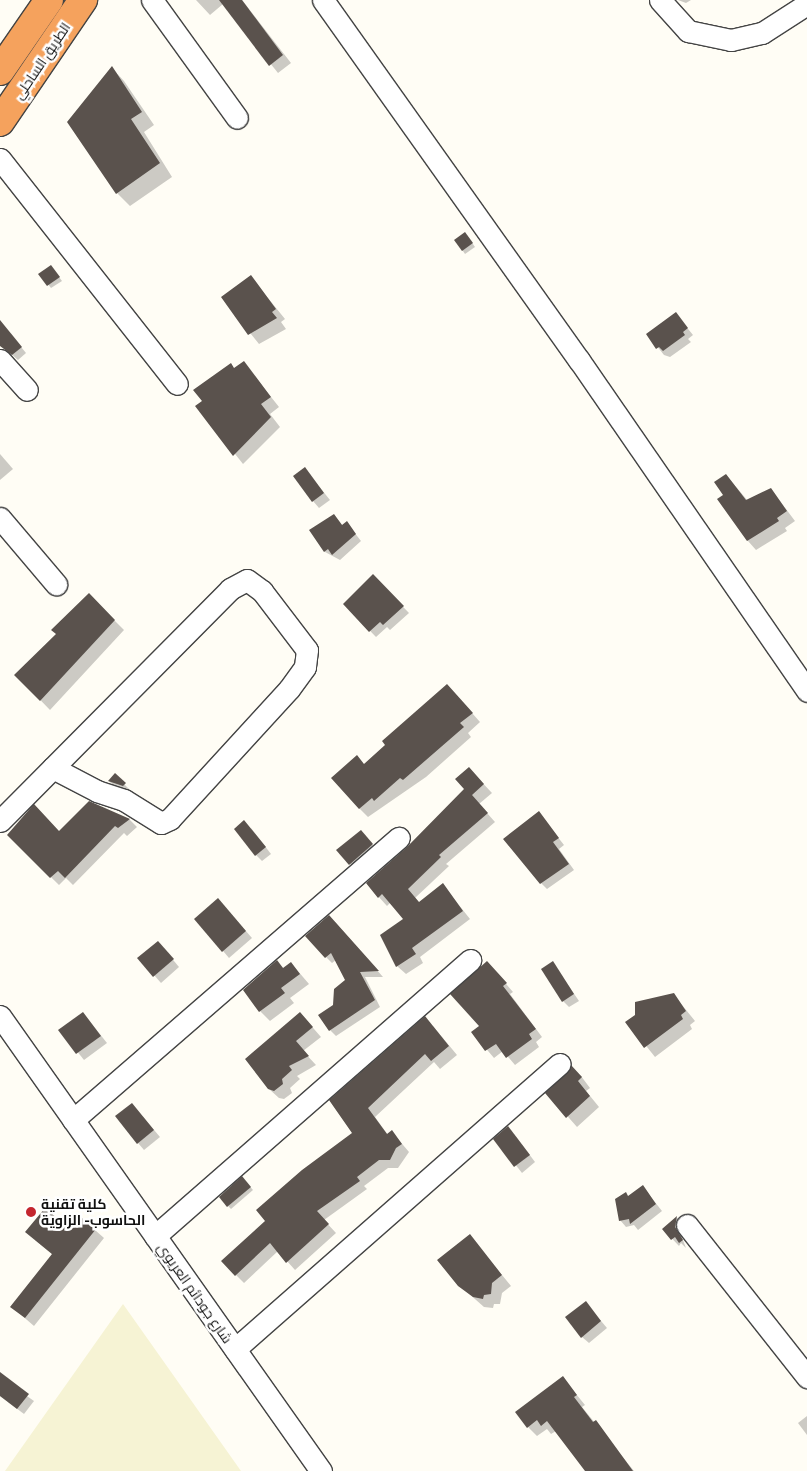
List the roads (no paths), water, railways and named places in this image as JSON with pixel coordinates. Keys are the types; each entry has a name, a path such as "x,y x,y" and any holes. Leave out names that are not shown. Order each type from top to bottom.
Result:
{"highway":[{"name":"الطريق الساحلي","path":"0,71 49,0"},
{"name":"الطريق الساحلي","path":"0,122 83,0"}],"street":[{"path":"152,0 237,118"},
{"path":"323,0 579,360 807,691"},
{"path":"660,0 688,31 731,40 762,33 807,4"},
{"path":"0,159 178,384"},
{"path":"0,360 27,390"},
{"path":"0,518 56,584"},
{"path":"0,821 230,589 247,580 262,591 307,650 305,667 289,689 170,819 161,823 124,800 97,790 53,768"},
{"path":"73,1120 399,838"},
{"path":"154,1236 470,960"},
{"name":"شارع جودائم العريوي","path":"4,1030 73,1120 321,1471"},
{"path":"235,1349 559,1064"},
{"path":"687,1225 807,1377"}],"place":[{"name":"كلية تقنية الحاسوب- الزاوية","path":"31,1212"}]}
